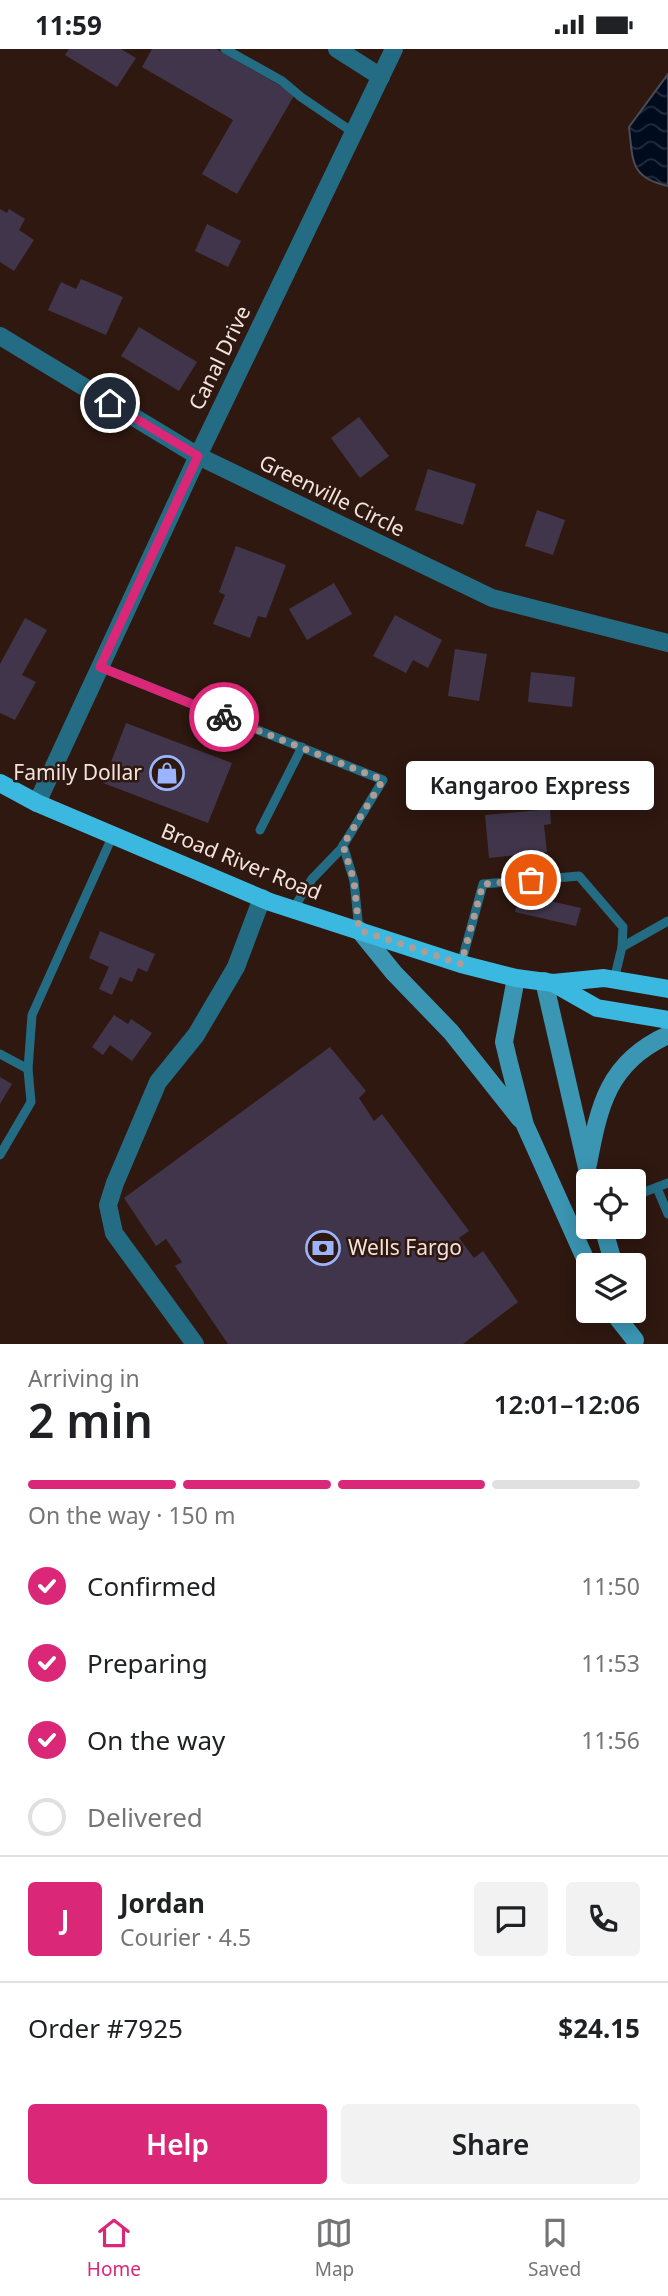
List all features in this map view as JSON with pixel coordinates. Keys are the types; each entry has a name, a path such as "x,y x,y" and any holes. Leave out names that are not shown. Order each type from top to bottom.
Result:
{"main road":[{"name":"Broad River Road","path":"0,783 37,803 262,898 461,964 516,978 549,982 604,978 668,989"},
{"path":"359,930 394,973 451,1032 525,1125"},
{"path":"516,978 504,1042 525,1125 583,1253"},
{"name":"Broad River Road","path":"549,982 597,1008 668,1020"},
{"path":"549,982 588,1169"},
{"path":"590,1169 598,1115 606,1091 622,1068 643,1049 668,1035"},
{"path":"621,1323 635,1342"},
{"path":"629,1323 635,1342"}],"street":[{"path":"337,49 381,77"},
{"name":"Canal Drive","path":"37,803 198,456 394,49"},
{"name":"Greenville Circle","path":"0,336 198,456 492,598 668,643"},
{"path":"195,1344 114,1233 108,1205 158,1082 196,1035 236,967 262,898"}],"lane":[{"path":"225,49 282,82 354,133"},
{"path":"100,667 383,780 342,847 312,879 293,909"},
{"path":"260,830 302,747"},
{"path":"0,1155 31,1102 28,1069 32,1015 113,835"},
{"path":"342,847 354,881 359,930"},
{"path":"461,964 483,884 579,876 623,927 622,947 614,980"},
{"path":"622,947 668,921"},
{"path":"0,1054 28,1069"},
{"path":"646,1192 668,1183"},
{"path":"657,1188 668,1214"}],"water":[{"path":"668,74 668,186 656,183 640,173 633,159 629,127"}],"building":[{"path":"69,49 121,49 136,58 117,87 65,55"},
{"path":"152,49 216,49 295,94 237,194 202,174 233,120 142,67"},
{"path":"0,209 7,213 9,209 25,219 19,230 34,240 14,271 0,262"},
{"path":"207,224 241,241 228,267 195,251"},
{"path":"81,279 123,297 106,335 48,310 61,282 76,289"},
{"path":"139,327 197,362 179,391 121,356"},
{"path":"359,417 389,456 360,478 331,438"},
{"path":"428,469 476,484 463,525 415,510"},
{"path":"537,510 565,520 553,555 525,546"},
{"path":"236,546 286,565 266,618 258,616 250,638 213,624 225,595 219,592"},
{"path":"334,583 352,614 307,640 289,609"},
{"path":"395,615 442,640 428,668 413,660 406,673 373,656"},
{"path":"25,618 47,630 22,675 36,682 15,720 0,713 0,664"},
{"path":"455,649 487,654 479,701 448,696"},
{"path":"531,672 575,677 572,707 528,702"},
{"name":"Family Dollar","path":"126,723 232,763 208,823 103,783"},
{"path":"550,809 551,824 544,825 547,852 489,858 485,815"},
{"path":"519,894 581,908 576,926 515,912"},
{"path":"100,931 155,954 147,972 138,968 132,982 120,977 112,995 99,989 109,967 89,958"},
{"path":"114,1015 128,1024 131,1019 152,1033 132,1061 110,1045 103,1055 92,1047"},
{"path":"330,1047 366,1091 359,1098 374,1121 382,1114 469,1231 459,1238 474,1258 483,1251 518,1302 463,1344 228,1344 175,1266 182,1262 166,1239 156,1246 124,1198"},
{"path":"0,1077 12,1084 0,1104"}],"way so far":[{"path":"224,717 383,780 343,845 354,881 359,930 461,964 483,884 531,880"}],"place":[{"name":"Family Dollar","path":"167,773"},
{"name":"Kangaroo Express","path":"531,880"},
{"name":"Wells Fargo","path":"323,1248"}],"route":[{"path":"110,403 198,456 100,667 224,717"}]}
